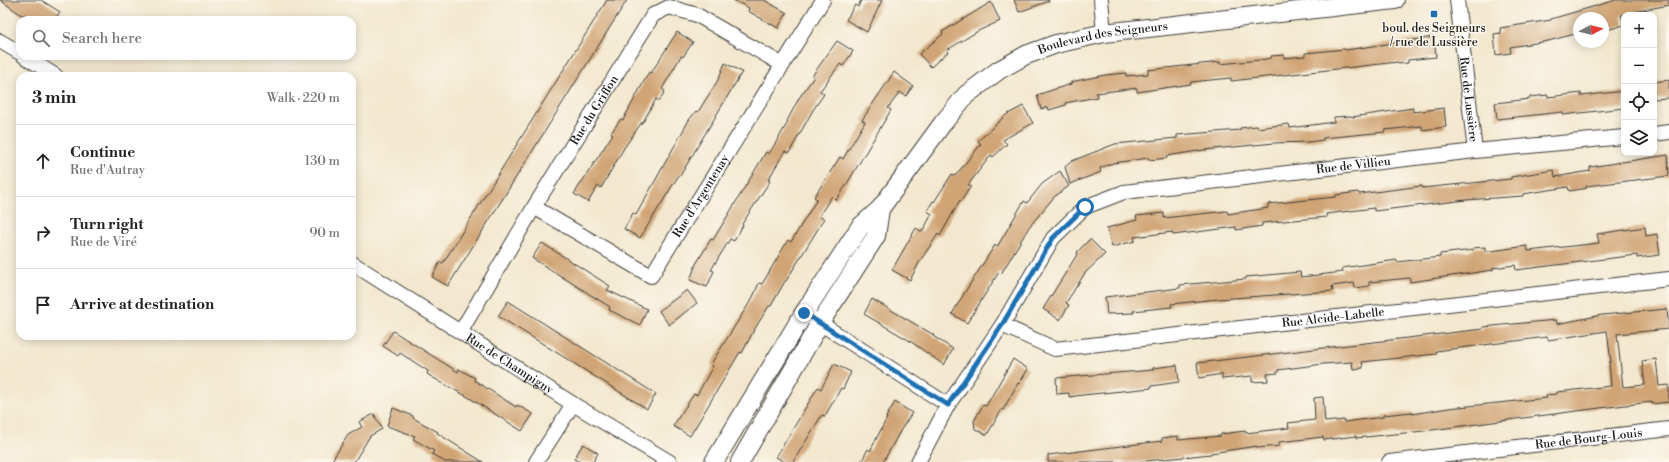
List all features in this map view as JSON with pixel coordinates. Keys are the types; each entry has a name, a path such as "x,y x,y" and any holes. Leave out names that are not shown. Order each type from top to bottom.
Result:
{"street":[{"name":"Rue d'Argentenay","path":"534,207 651,276 823,0"},
{"path":"1101,0 1104,33"},
{"name":"Boulevard des Seigneurs","path":"714,462 804,313 860,227 880,209 943,122 966,95 999,70 1026,55 1056,44 1104,33 1395,0"},
{"name":"Rue de Lussière","path":"1458,0 1475,152"},
{"name":"Rue du Griffon","path":"461,331 534,207 653,15 669,7 697,15 783,65"},
{"path":"0,41 16,51"},
{"path":"30,60 50,72"},
{"path":"1657,134 1669,132"},
{"name":"Rue de Villieu","path":"1002,325 1053,238 1085,207 1124,192 1475,152 1621,137"},
{"name":"Boulevard des Seigneurs","path":"740,462 820,323 876,236 880,209"},
{"name":"Rue de Champigny","path":"356,265 573,404 670,462"},
{"name":"Rue Alcide-Labelle","path":"1002,325 1054,349 1669,279"},
{"path":"804,313 948,405"},
{"path":"918,462 948,405 1002,325"},
{"path":"536,462 573,404"},
{"name":"Rue de Bourg-Louis","path":"1389,462 1669,429"}],"building":[{"path":"0,0 41,0 60,12 57,16 27,16 24,14 23,16"},
{"path":"607,0 627,0 448,286 432,277 440,262 443,263"},
{"path":"733,0 764,0 787,13 778,28 748,11 749,8"},
{"path":"861,0 882,0 867,32 846,20 855,5 858,7"},
{"path":"1014,0 1049,0 1049,1 1019,12"},
{"path":"1616,0 1668,0 1669,5 1633,12 1621,12 1621,26 1609,29 1609,12 1575,12"},
{"path":"991,2 1000,21 978,31 947,50 948,52 931,67 919,54 943,34 942,32"},
{"path":"1573,13 1573,35 1548,41 1510,47 1511,53 1496,55 1494,34 1501,33 1500,28 1551,19"},
{"path":"677,32 693,42 683,57 681,56 662,89 665,91 659,101 656,99 643,122 624,148 601,188 598,186 588,202 574,194 613,134 611,133 621,119 623,120 649,72 651,73"},
{"path":"1434,37 1436,57 1408,60 1408,63 1398,64 1398,62 1231,81 1231,78 1191,82 1191,84 1137,92 1137,88 1096,93 1097,97 1065,103 1066,105 1049,110 1048,107 1041,109 1037,95 1071,84 1071,82 1105,75 1126,73 1126,76 1148,74 1148,70 1220,62 1220,64 1260,60 1271,58 1271,56 1284,55 1284,58 1305,56 1305,53 1346,50"},
{"path":"837,41 853,51 843,66 840,64 820,91 824,94 813,110 789,153 785,151 768,180 770,181 742,224 743,225 734,241 730,239 711,270 714,271 707,287 690,280 696,264 711,239 713,240 766,152 769,154 788,122 787,121 799,98 814,77 812,76"},
{"path":"725,63 742,72 680,176 679,175 640,238 624,229 633,213 636,215 689,120 696,111 698,112 718,80"},
{"path":"894,72 913,86 906,96 900,92 888,108 891,110 845,187 836,200 832,196 819,216 824,219 771,306 769,306 754,330 742,353 740,352 690,436 673,426 694,394 697,395 713,366 711,364 753,297 759,283 762,284 788,240 791,242 817,199 814,197 840,157 843,159 865,122 862,120"},
{"path":"1669,80 1669,98 1657,99 1657,82"},
{"path":"1621,91 1621,108 1563,115 1563,112 1497,119 1495,103 1530,99 1530,97 1548,95 1548,97 1581,93 1581,96"},
{"path":"1023,106 1033,123 1003,140 1007,144 993,157 991,155 968,185 971,186 961,201 960,200 940,236 938,234 920,261 910,280 892,270 916,228 922,232 932,214 927,211 952,174 955,176 981,144 978,141 1006,115"},
{"path":"1413,108 1413,112 1444,108 1446,127 1422,130 1422,126 1385,130 1385,132 1323,138 1323,140 1308,142 1274,143 1204,150 1167,156 1167,158 1149,160 1149,158 1113,163 1100,168 1101,172 1070,184 1065,167 1072,161 1115,144 1177,138 1177,135 1240,130 1240,128 1257,126 1258,128 1289,124 1290,128 1334,122 1334,117 1352,117"},
{"path":"1668,155 1669,176 1586,186 1587,188 1569,191 1568,187 1523,194 1523,196 1466,200 1374,211 1374,208 1326,214 1327,217 1262,223 1262,226 1236,230 1236,227 1173,235 1172,232 1134,237 1135,241 1112,247 1107,228 1137,220 1136,216 1164,213 1164,218 1227,211 1228,214 1268,208 1268,204 1336,197 1336,195 1358,192 1359,194 1422,186 1422,188 1511,179 1511,177 1554,170 1555,177 1590,171 1590,167"},
{"path":"1060,171 1069,186 1054,197 1029,227 1001,274 999,272 967,323 952,314 995,245 997,247 1024,201 1027,203 1042,184"},
{"path":"1645,227 1646,236 1657,234 1660,255 1637,258 1637,255 1516,270 1515,265 1493,268 1493,270 1410,282 1410,278 1369,282 1369,286 1355,288 1354,283 1332,286 1333,291 1218,299 1171,304 1172,307 1133,311 1134,313 1107,314 1105,297 1180,288 1180,285 1246,279 1246,277 1300,272 1301,277 1343,272 1342,268 1397,260 1397,262 1440,257 1440,254 1473,250 1473,248 1485,247 1485,251 1491,251 1527,246 1528,251 1599,243 1597,234"},
{"path":"1090,239 1105,254 1085,273 1066,303 1069,305 1060,320 1043,309 1078,253 1077,252"},
{"path":"542,243 610,286 607,290 647,309 640,325 609,310 610,307 532,258"},
{"path":"687,290 697,303 669,325 659,311"},
{"path":"872,299 934,335 933,336 953,349 944,365 910,341 864,314"},
{"path":"508,301 656,394 647,409 498,316"},
{"path":"1667,309 1669,329 1617,334 1623,387 1645,385 1642,361 1656,359 1659,386 1669,385 1669,402 1652,404 1652,402 1424,431 1356,438 1356,436 1324,440 1323,437 1279,442 1279,446 1257,448 1257,446 1211,454 1137,462 1048,462 1048,455 1162,441 1162,438 1178,436 1178,440 1221,436 1221,434 1245,431 1246,433 1289,428 1288,423 1315,420 1314,398 1323,397 1325,422 1344,420 1344,422 1383,417 1383,415 1412,412 1412,414 1449,408 1547,398 1546,395 1557,394 1557,392 1611,386 1609,362 1611,362 1607,331 1548,340 1547,337 1436,351 1436,354 1362,362 1363,368 1353,369 1352,362 1278,370 1278,373 1267,374 1268,381 1252,382 1252,376 1222,379 1222,374 1199,378 1197,363 1483,329 1483,327 1556,320 1557,324 1602,315"},
{"path":"393,331 458,372 459,369 475,378 474,380 516,407 517,405 533,414 522,431 468,397 427,374 428,371 400,353 398,356 383,346"},
{"path":"1013,359 1028,369 987,435 975,429 974,421 983,405 986,406"},
{"path":"834,364 851,372 843,389 841,388 825,416 822,415 793,462 785,462 776,457 818,387 821,389"},
{"path":"1177,365 1179,382 1151,386 1151,388 1069,397 1069,393 1057,394 1056,378 1153,370 1153,368"},
{"path":"895,402 912,413 883,462 861,462 868,449 870,451"},
{"path":"393,408 413,416 413,418 438,432 437,433 483,462 445,462 432,454 434,451 413,439 415,436 387,426"},
{"path":"374,414 382,429 370,436 354,462 331,462 348,435 362,427 359,422"},
{"path":"583,444 598,453 593,462 580,462 574,459"}],"place":[{"name":"boul. des Seigneurs / rue de Lussière","path":"1434,14"}],"route":[{"path":"804,313 948,405 1002,325 1053,238 1085,207"}]}
